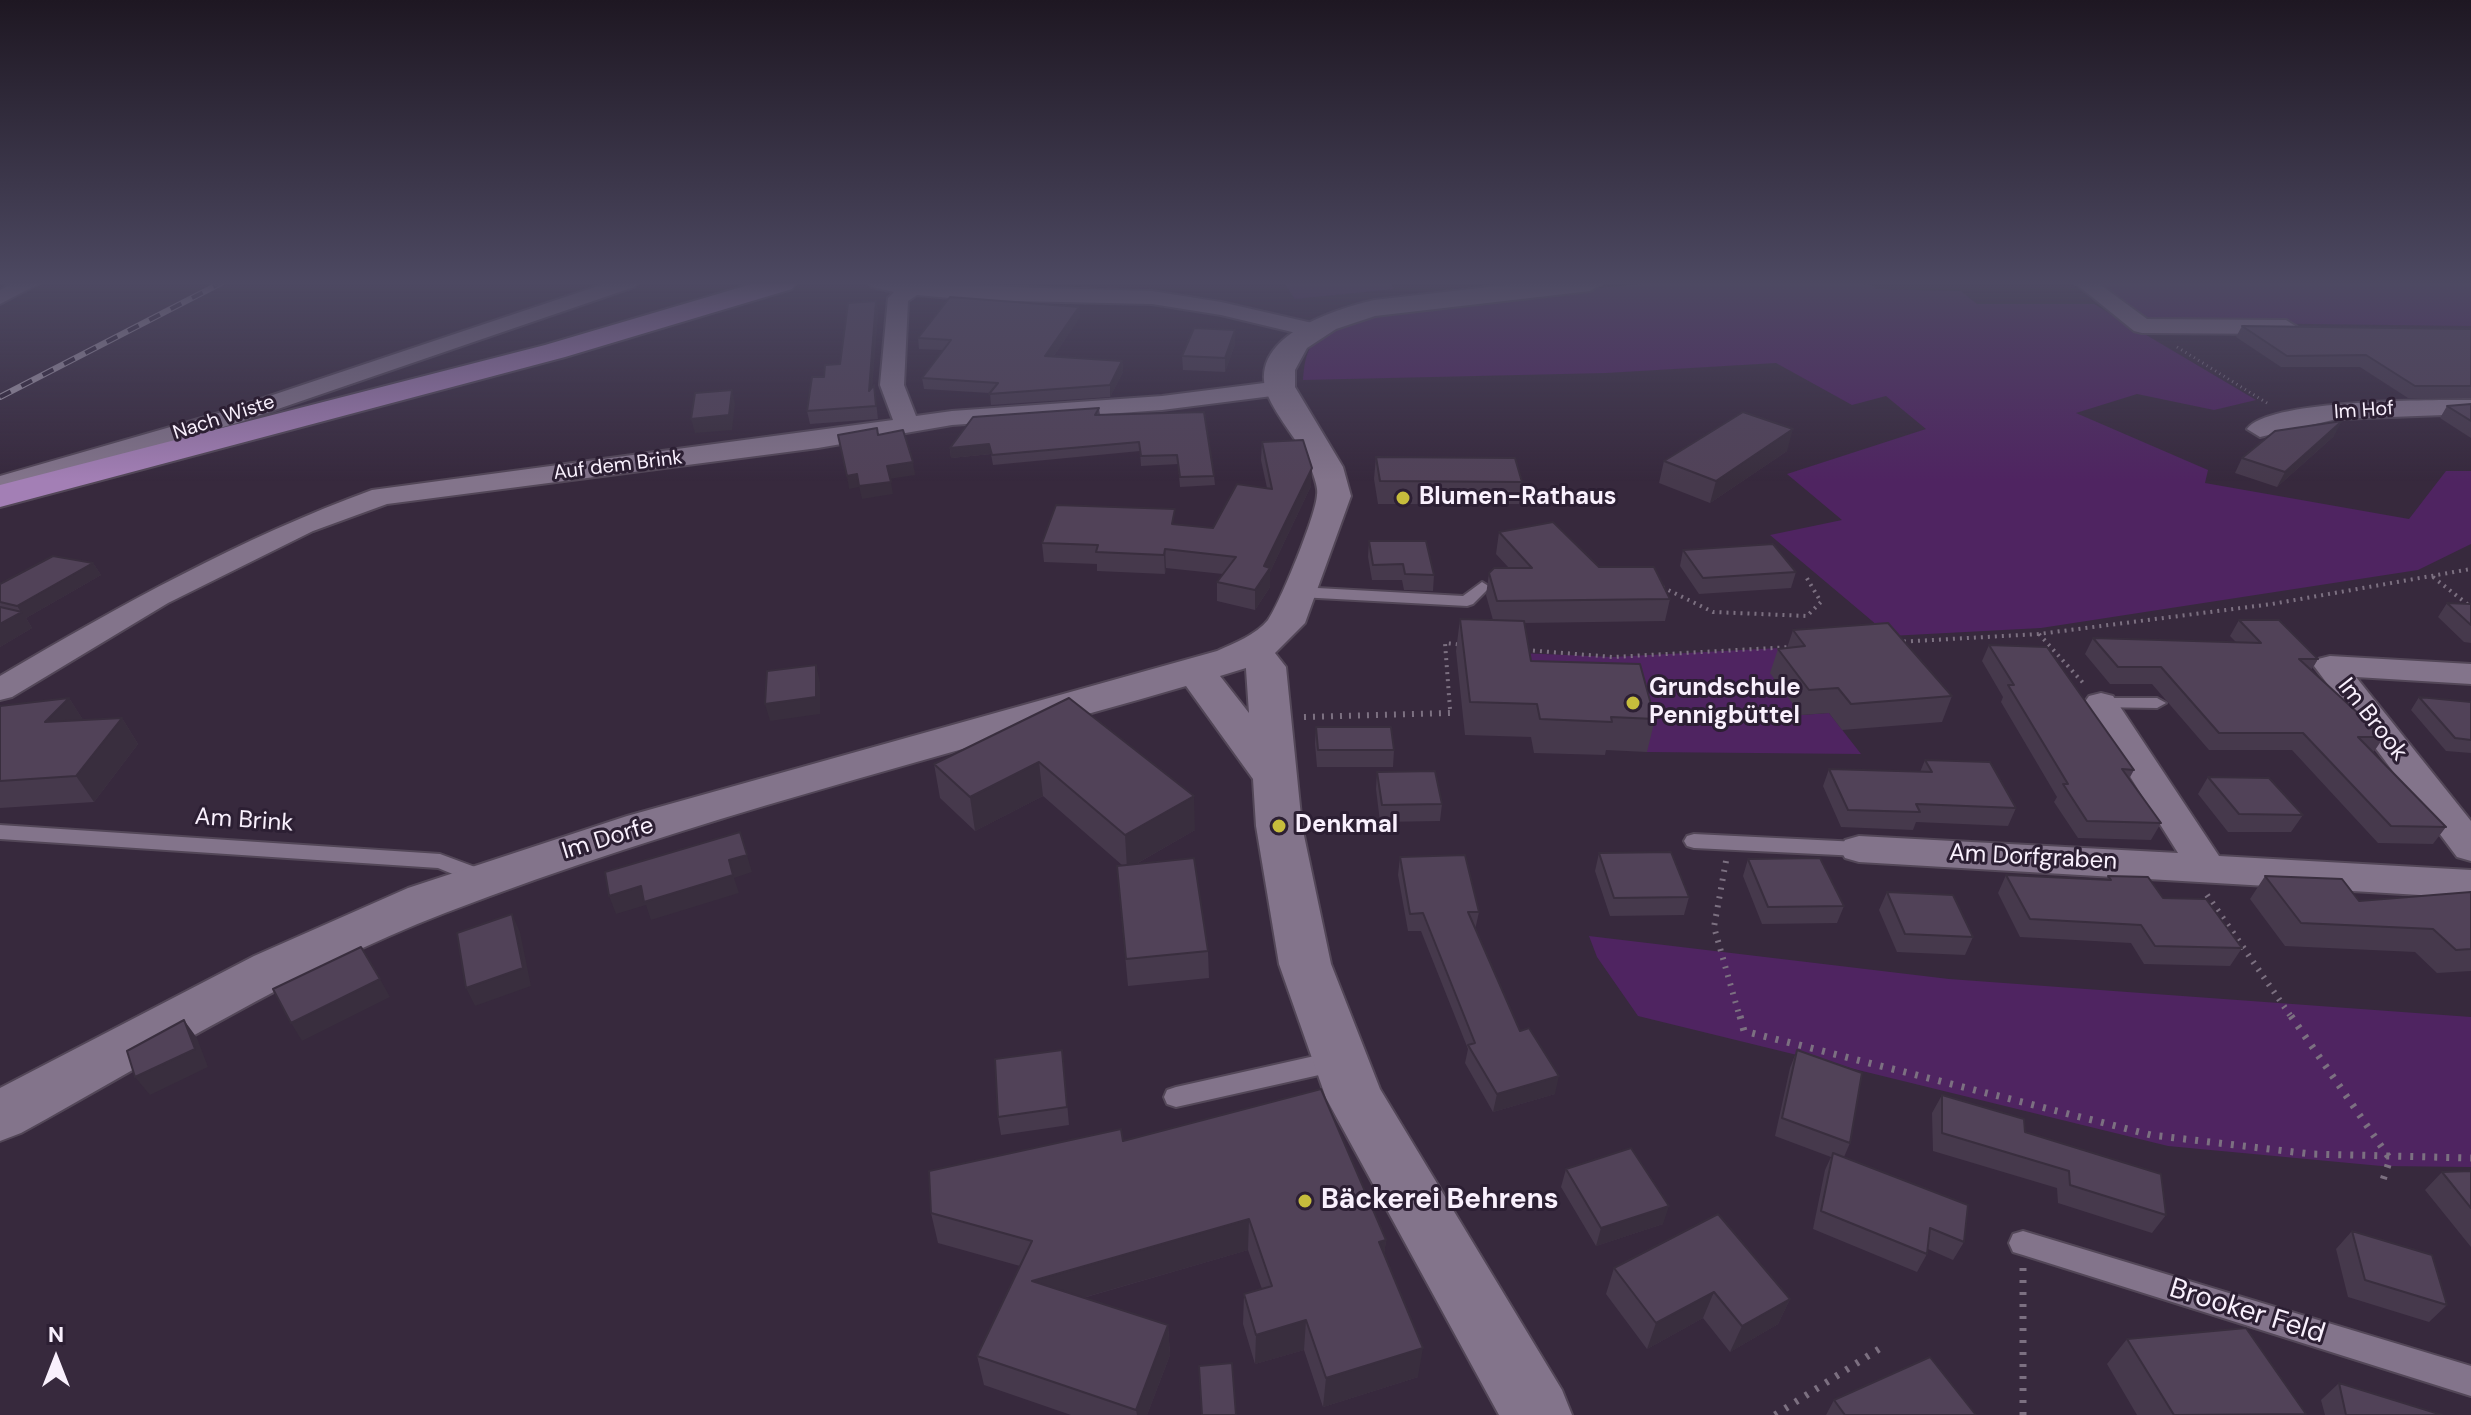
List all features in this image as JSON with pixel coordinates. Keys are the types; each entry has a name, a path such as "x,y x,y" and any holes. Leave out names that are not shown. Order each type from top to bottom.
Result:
{"main road":[{"path":"0,496 562,349"}],"street":[{"name":"Nach Wiste","path":"0,484 228,418 432,349"},
{"path":"894,349 892,385 907,425"},
{"path":"1280,388 1283,362 1291,349"},
{"name":"Auf dem Brink","path":"0,690 157,597 303,525 382,496 756,449 1013,412 1162,403 1280,388"},
{"name":"Im Dorfe","path":"0,1116 272,970 473,884 644,827 1195,670 1269,641 1285,623 1299,592 1334,495 1325,462 1280,388"},
{"name":"Im Hof","path":"2260,429 2293,417 2367,409 2471,407"},
{"path":"1251,650 1266,667 1272,774 1305,964 1355,1098 1537,1415"},
{"name":"Im Brook","path":"2471,674 2330,666 2471,848"},
{"path":"1195,670 1272,774"},
{"path":"2101,703 2198,867"},
{"name":"Am Dorfgraben","path":"1859,849 2471,884"}],"lane":[{"path":"1299,592 1467,601 1482,587"},
{"path":"2101,703 2157,703"},
{"name":"Am Brink","path":"0,832 440,861 468,872 473,884"},
{"path":"1694,841 1859,849"},
{"path":"1176,1097 1341,1060"},
{"name":"Brooker Feld","path":"2023,1243 2471,1381"}],"path":[{"path":"2180,349 2293,417"},
{"path":"1886,642 2039,634 2272,604 2471,569"},
{"path":"1648,584 1663,584 1697,607 1735,616 1807,616 1821,602 1805,575"},
{"path":"2432,576 2471,607"},
{"path":"2039,634 2101,703"},
{"path":"1271,718 1450,713 1445,643 1476,646"},
{"path":"1521,649 1613,657 1794,647"},
{"path":"1750,845 1724,863 1714,927 1744,1031 2151,1135 2390,1159 2471,1158"},
{"path":"2198,867 2390,1159"},
{"path":"2383,1180 2390,1159"},
{"path":"2023,1243 2023,1415"},
{"path":"1775,1415 1879,1349"}],"shaded area":[{"path":"1309,349 2170,349 2256,400 2214,410 2137,394 2076,413 2208,470 2205,483 2409,519 2446,471 2471,471 2471,544 2418,570 2041,628 1890,636 1770,535 1842,520 1787,474 1926,429 1886,396 1852,405 1776,363 1606,373 1303,380"},
{"path":"1779,648 1798,671 1801,715 1829,713 1861,754 1647,752 1632,697 1526,693 1519,653 1613,657"},
{"path":"1589,936 1949,979 2471,1017 2471,1167 2381,1166 2168,1146 1638,1016 1597,957"}],"building":[{"path":"842,349 872,349 869,391 874,385 876,406 807,411 812,377 824,377 825,365 840,364"},
{"path":"944,349 1050,349 1045,356 1122,361 1110,385 989,394 998,383 922,378"},
{"path":"1185,349 1228,349 1225,358 1182,356"},
{"path":"2277,349 2471,349 2471,386 2415,386 2366,355 2287,356"},
{"path":"732,390 729,415 691,419 695,393"},
{"path":"2471,404 2471,421 2447,406"},
{"path":"1099,408 1095,415 1204,412 1214,476 1180,477 1177,455 1141,456 1139,442 992,455 989,444 950,448 973,417"},
{"path":"1743,412 1793,429 1716,481 1664,461"},
{"path":"2342,421 2285,472 2242,458 2275,431"},
{"path":"877,428 878,435 903,430 913,462 887,466 891,482 859,486 857,474 847,476 838,435"},
{"path":"1303,440 1312,468 1264,566 1270,568 1255,590 1217,582 1236,557 1165,549 1164,555 1096,552 1098,545 1042,543 1056,505 1175,509 1172,524 1213,528 1237,484 1272,489 1262,442"},
{"path":"1376,457 1515,458 1522,482 1380,481"},
{"path":"1553,522 1599,567 1654,567 1670,599 1497,601 1489,573 1494,568 1532,568 1499,532"},
{"path":"1369,541 1426,541 1434,575 1405,574 1403,564 1373,565"},
{"path":"1773,544 1796,572 1703,578 1683,550"},
{"path":"53,556 93,563 17,606 0,602 0,584"},
{"path":"2447,603 2471,604 2471,625"},
{"path":"0,607 22,612 0,624"},
{"path":"1460,619 1524,621 1531,661 1640,664 1655,719 1611,717 1612,722 1540,719 1537,704 1470,702"},
{"path":"2239,620 2279,620 2318,659 2299,659 2384,737 2358,737 2446,827 2391,826 2303,733 2219,733 2161,667 2118,667 2093,638 2261,643"},
{"path":"1888,623 1952,696 1851,704 1838,688 1809,690 1778,649 1805,646 1793,630"},
{"path":"1989,645 2047,647 2134,770 2122,769 2161,823 2087,821 2063,784 2068,784 2008,685 2014,685"},
{"path":"816,665 816,697 765,704 767,671"},
{"path":"2419,697 2471,702 2471,740 2455,738"},
{"path":"69,698 45,722 122,718 76,776 0,781 0,706"},
{"path":"1069,698 1194,796 1125,835 1039,762 970,797 934,764"},
{"path":"1316,727 1391,727 1394,750 1318,750"},
{"path":"1925,760 1990,762 2016,808 1916,804 1920,812 1848,810 1829,769 1932,772"},
{"path":"1435,771 1442,804 1382,805 1377,772"},
{"path":"2208,777 2269,778 2303,815 2239,814"},
{"path":"740,832 747,855 729,860 733,875 644,902 641,886 609,896 605,872"},
{"path":"1671,852 1689,897 1614,898 1599,853"},
{"path":"1465,855 1479,912 1468,912 1520,1031 1529,1028 1559,1076 1497,1094 1468,1045 1475,1043 1423,913 1410,914 1400,857"},
{"path":"1194,858 1208,951 1126,959 1117,866"},
{"path":"1820,858 1844,906 1768,907 1748,859"},
{"path":"2006,875 2111,880 2108,876 2148,877 2163,898 2206,899 2242,948 2155,946 2141,925 2030,919"},
{"path":"2265,876 2342,879 2359,901 2471,892 2471,949 2456,950 2433,929 2301,923"},
{"path":"1887,892 1953,895 1973,937 1905,934"},
{"path":"512,914 523,968 466,988 457,933"},
{"path":"361,947 380,979 291,1023 273,989"},
{"path":"184,1020 195,1049 135,1077 127,1051"},
{"path":"1062,1050 1067,1107 998,1117 995,1059"},
{"path":"1797,1050 1862,1073 1850,1143 1782,1118"},
{"path":"1321,1089 1386,1240 1379,1242 1423,1348 1326,1378 1306,1320 1256,1335 1244,1294 1272,1286 1249,1219 1032,1281 1168,1325 1136,1410 977,1356 1032,1241 931,1213 929,1171 1121,1129 1123,1141"},
{"path":"1942,1095 2024,1119 2025,1132 2161,1174 2166,1215 2070,1185 2069,1171 1942,1133"},
{"path":"1631,1148 1669,1206 1601,1228 1566,1169"},
{"path":"1833,1153 1968,1205 1964,1242 1930,1228 1927,1254 1821,1211"},
{"path":"2471,1171 2471,1208 2442,1172"},
{"path":"1718,1214 1790,1299 1742,1326 1714,1292 1656,1323 1614,1268"},
{"path":"2352,1231 2432,1255 2447,1305 2365,1280"},
{"path":"2246,1328 2306,1414 2174,1415 2127,1339"},
{"path":"1930,1357 1976,1415 1845,1415 1834,1400"},
{"path":"1232,1363 1236,1415 1202,1415 1199,1366"},
{"path":"2339,1383 2442,1415 2346,1415"}],"railway":[{"path":"0,397 93,349"}],"place":[{"name":"Blumen-Rathaus","path":"1403,498"},
{"name":"Grundschule Pennigbüttel","path":"1633,703"},
{"name":"Denkmal","path":"1279,826"},
{"name":"Bäckerei Behrens","path":"1305,1201"}]}
